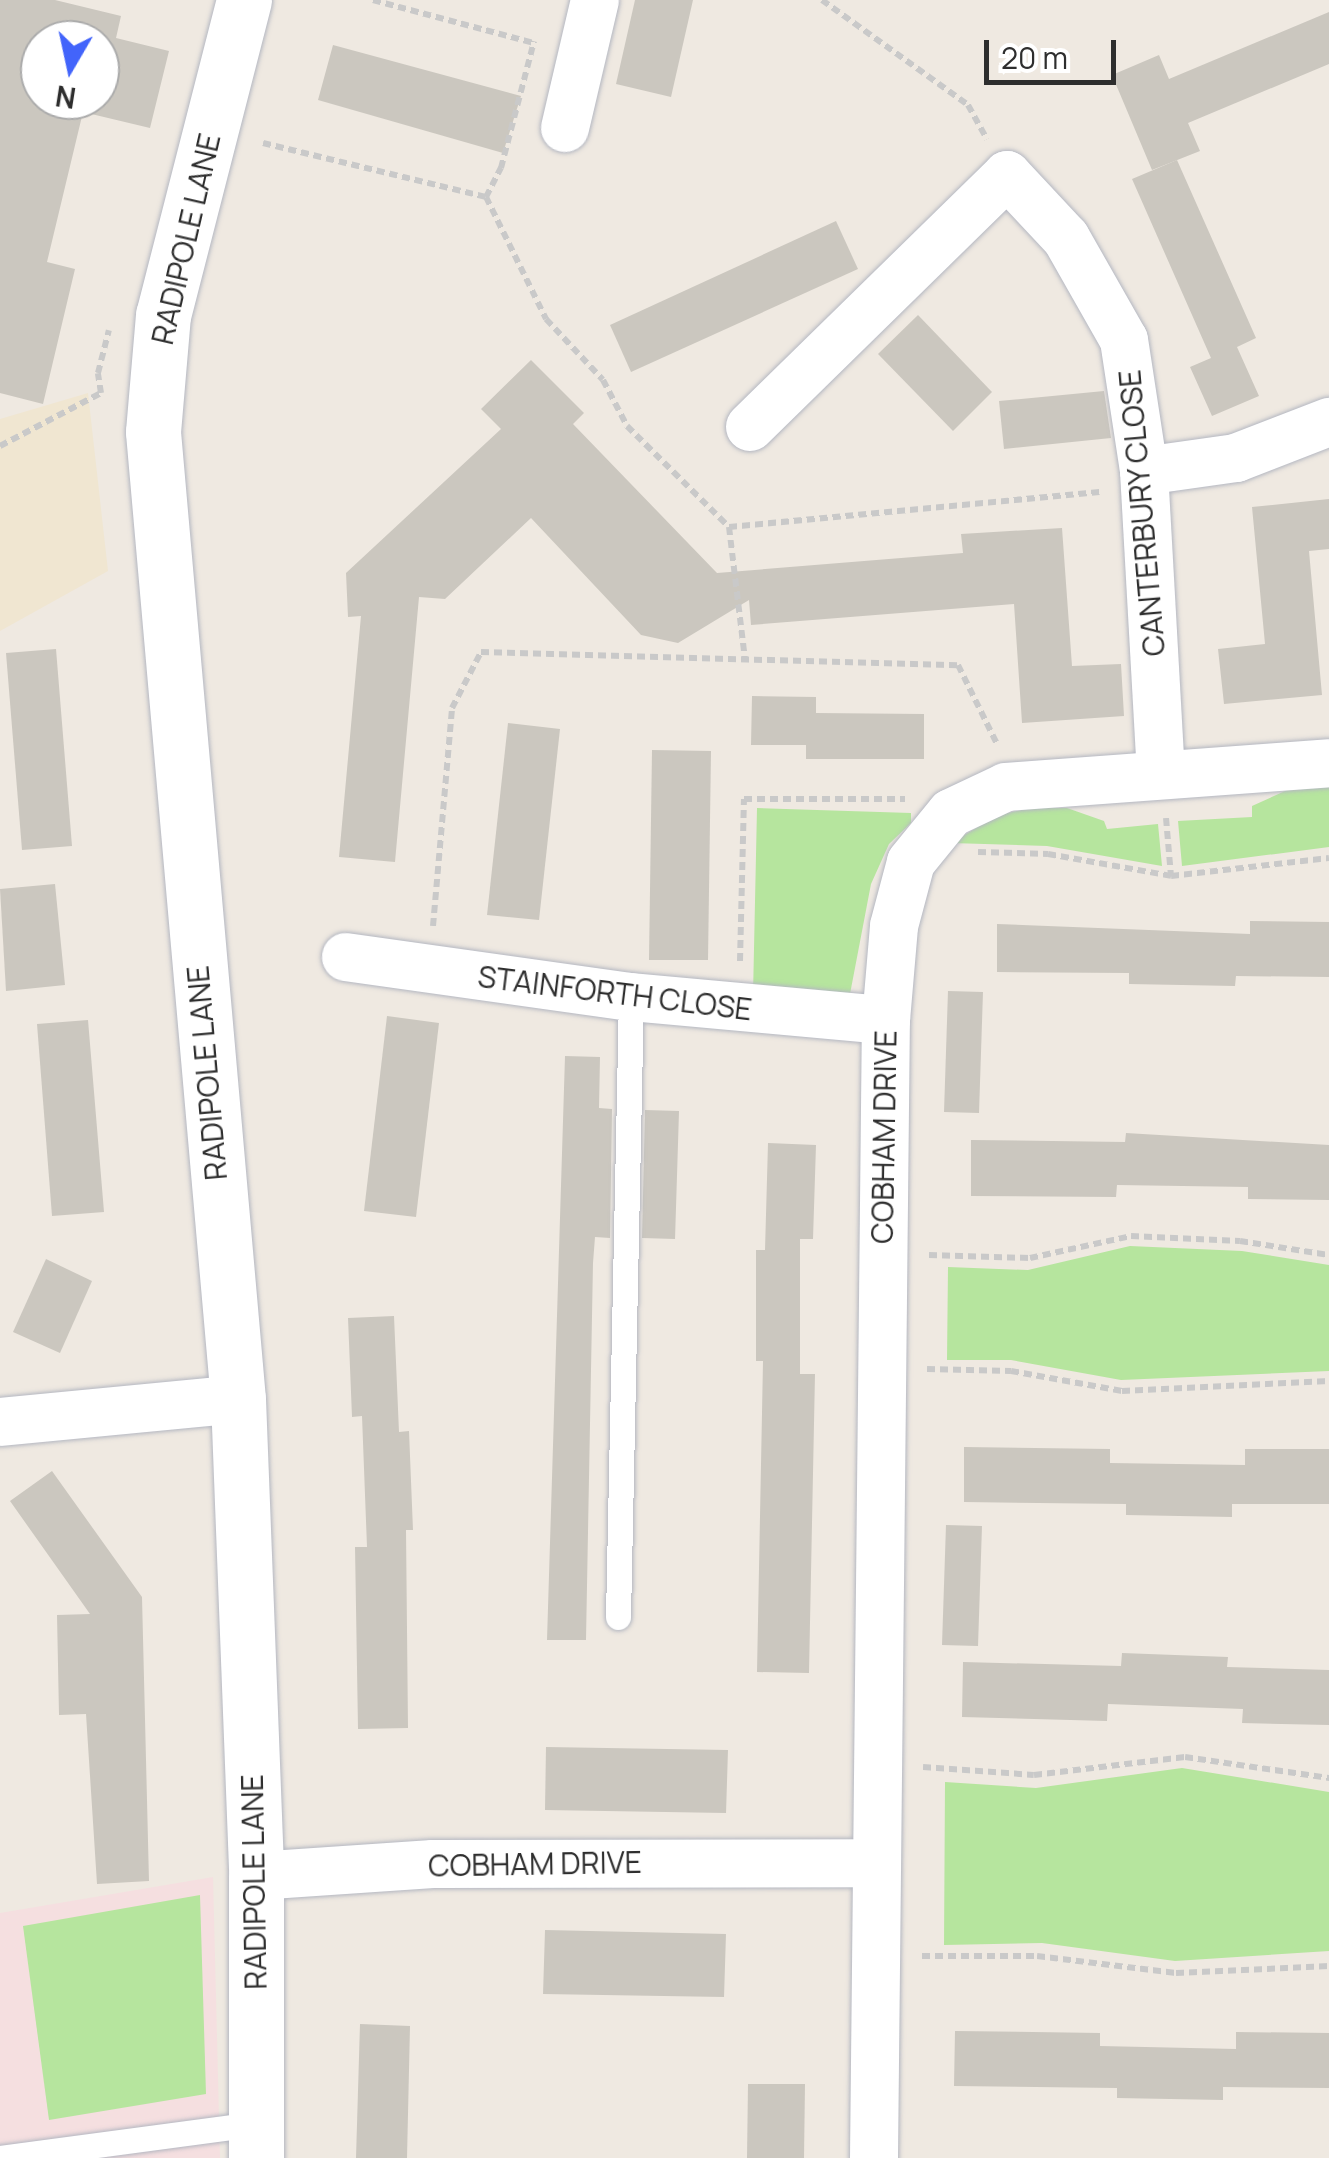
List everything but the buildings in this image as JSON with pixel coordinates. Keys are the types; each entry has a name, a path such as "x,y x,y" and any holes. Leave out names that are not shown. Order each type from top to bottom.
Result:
{"main road":[{"name":"RADIPOLE LANE","path":"244,0 163,315 153,432 238,1399 256,1876 256,2141"}],"street":[{"path":"565,128 595,0"},
{"path":"750,427 1008,174"},
{"name":"CANTERBURY CLOSE","path":"1008,174 1066,238 1124,340 1145,480 1161,771"},
{"path":"1145,480 1236,458 1329,422"},
{"path":"929,840 951,813 1017,786 1161,771 1329,762"},
{"name":"COBHAM DRIVE","path":"874,2158 875,1764 886,1020 894,926 929,840"},
{"name":"STAINFORTH CLOSE","path":"346,957 632,997 886,1020"},
{"path":"0,1422 238,1399"},
{"name":"COBHAM DRIVE","path":"256,1876 433,1864 874,1862"}],"lane":[{"path":"618,1617 632,997"},
{"path":"0,2158 256,2141"}],"path":[{"path":"373,0 534,43"},
{"path":"822,0 968,105 1008,174"},
{"path":"486,197 501,168 537,28"},
{"path":"263,143 486,197"},
{"path":"486,197 546,319 603,380 627,426 729,527 745,660"},
{"path":"0,446 101,393 98,373 113,315"},
{"path":"729,527 1145,480"},
{"path":"429,969 452,708 481,652 958,665 1017,786"},
{"path":"738,1009 744,799 909,799 929,840 1048,854 1171,876 1329,858"},
{"path":"882,1254 1030,1258 1131,1236 1240,1241 1329,1255"},
{"path":"880,1368 1010,1371 1122,1391 1329,1381"},
{"path":"875,1764 1034,1774 1185,1757 1329,1778"},
{"path":"874,1956 1037,1956 1176,1973 1329,1966"}],"shaded area":[{"path":"88,393 108,571 0,631 0,419"},
{"path":"213,1877 220,2158 0,2158 0,1913"}],"green space":[{"path":"1305,782 1329,782 1329,847 1182,866 1178,821 1252,817 1252,806"},
{"path":"757,808 911,813 911,823 889,844 871,884 850,994 753,995"},
{"path":"1031,808 1067,808 1104,821 1107,829 1158,824 1162,866 1047,846 951,843 998,815"},
{"path":"1130,1246 1242,1251 1329,1265 1329,1371 1121,1380 1011,1360 947,1360 948,1267 1028,1270"},
{"path":"1182,1768 1329,1792 1329,1951 1175,1961 1042,1943 944,1945 945,1782 1036,1788"},
{"path":"200,1895 206,2094 49,2120 23,1926"}]}
